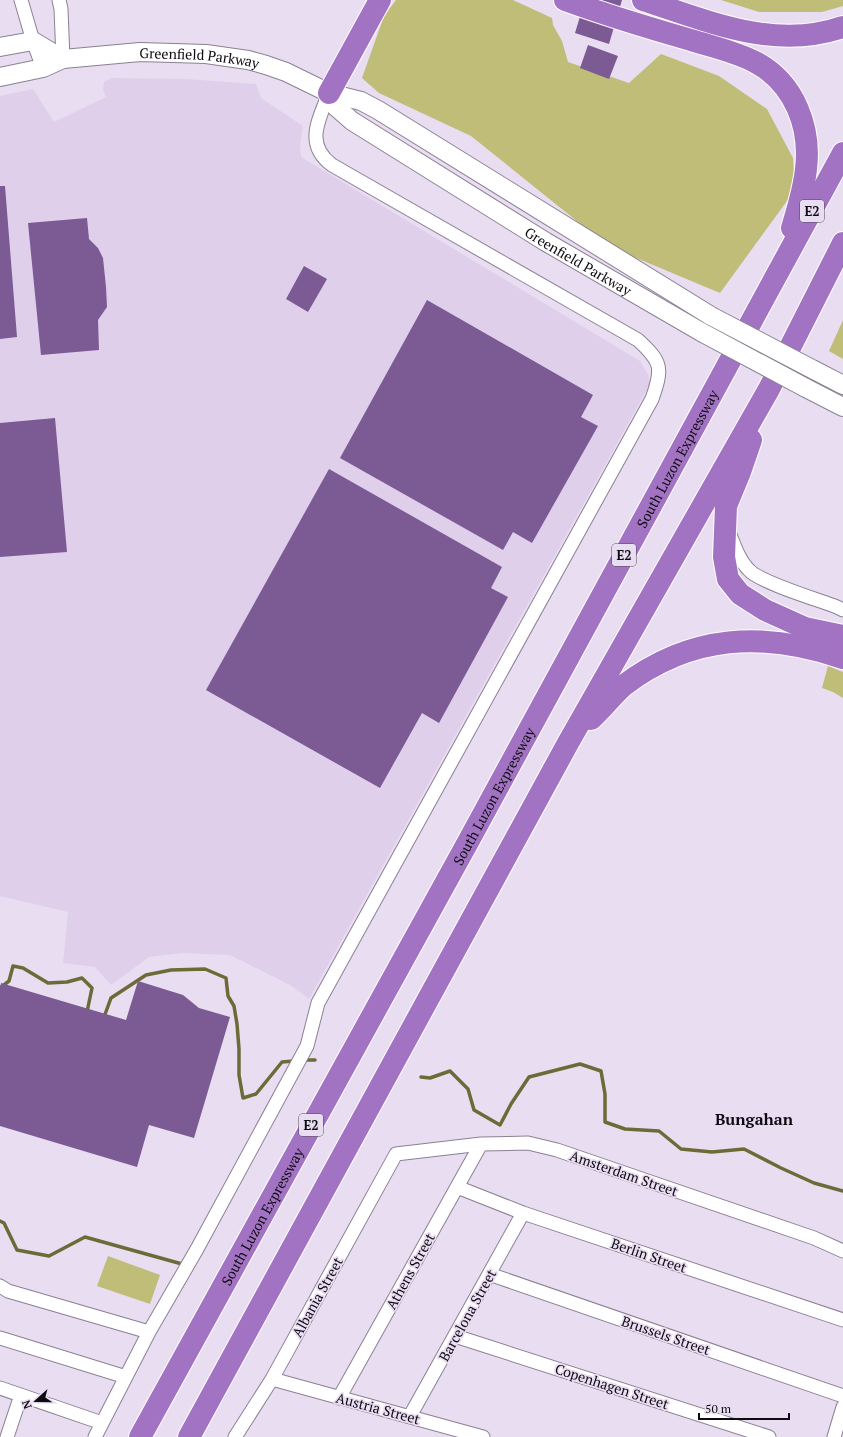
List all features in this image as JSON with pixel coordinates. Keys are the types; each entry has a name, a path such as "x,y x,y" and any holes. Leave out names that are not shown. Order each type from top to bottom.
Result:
{"highway":[{"path":"329,93 380,0"},
{"path":"565,0 608,15 747,58 768,70 785,86 792,96 802,119 805,132 807,156 803,188 780,269"},
{"path":"643,0 752,33 772,36 796,36 820,33 843,27"},
{"name":"South Luzon Expressway","path":"140,1437 475,828 843,153"},
{"path":"188,1437 568,743 769,389 843,243"},
{"path":"769,389 740,472 726,506 724,557 728,579 740,594 765,610 805,628 843,636"},
{"path":"568,743 622,688 640,674 671,658 697,648 723,642 756,641 794,646 843,658"}],"main road":[{"path":"0,47 33,40 63,59"},
{"name":"Greenfield Parkway","path":"0,77 43,68 63,59 140,52 182,53 227,57 248,60 286,72 329,93 361,101 378,110 711,316 843,385"},
{"name":"Greenfield Parkway","path":"329,93 336,107 352,122 546,242 703,333 843,407"}],"street":[{"path":"22,0 33,40 43,68"},
{"path":"63,3 63,59"},
{"path":"94,1437 149,1332 197,1249 294,1072 307,1046 318,1003 652,399 659,377 659,366 652,353 638,340 325,160 317,146 315,137 316,128 329,93"},
{"path":"725,522 734,545 749,571 764,580 843,610"},
{"name":"Amsterdam Street","path":"396,1154 481,1144 528,1143 557,1150 814,1238 843,1251"},
{"name":"Athens Street","path":"339,1398 481,1144"},
{"name":"Albania Street","path":"235,1437 272,1379 396,1154"},
{"name":"Berlin Street","path":"457,1187 523,1213 843,1320"},
{"name":"Barcelona Street","path":"410,1416 523,1213"},
{"name":"Brussels Street","path":"489,1274 843,1396"},
{"path":"3,1291 149,1332"},
{"name":"Copenhagen Street","path":"455,1336 765,1437"},
{"path":"0,1338 126,1377"},
{"name":"Austria Street","path":"272,1379 483,1437"},
{"path":"0,1388 102,1423"},
{"path":"7,1437 21,1395"},
{"path":"834,1437 843,1407"}],"shaded area":[{"path":"396,0 513,0 552,18 553,25 562,41 568,62 629,83 661,54 719,76 767,109 793,158 795,190 720,293 634,257 583,226 471,136 379,93 362,78 384,16"},
{"path":"721,0 843,0 843,6 822,12 759,12"},
{"path":"111,78 185,79 256,84 261,98 303,126 300,144 301,157 640,361 648,374 650,384 309,999 292,986 230,955 183,953 149,957 111,985 95,967 63,963 68,912 0,896 0,96 33,89 54,122 106,97 103,90 104,82"},
{"path":"843,320 843,359 829,351"},
{"path":"828,666 843,672 843,698 822,688"},
{"path":"108,1256 160,1275 150,1304 97,1286"}],"building":[{"path":"585,0 622,0 609,44 575,33"},
{"path":"588,45 618,56 609,79 580,68"},
{"path":"0,186 5,186 17,337 0,339"},
{"path":"87,218 89,239 98,248 103,258 106,287 107,307 98,320 99,350 41,355 28,223"},
{"path":"304,266 327,279 308,312 286,299"},
{"path":"427,300 593,395 581,417 598,426 532,543 513,532 503,550 340,458"},
{"path":"55,418 67,552 0,557 0,423"},
{"path":"329,469 502,567 491,588 508,597 439,723 422,713 380,788 206,690"},
{"path":"138,981 183,995 199,1008 230,1017 194,1138 149,1125 137,1167 0,1126 1,983 126,1020"}],"waterway":[{"path":"0,988 9,981 13,966 23,968 48,983 67,982 82,978 92,988 87,1012"},
{"path":"104,1017 111,998 146,975 171,970 205,969 226,978 228,996 234,1006 237,1024 239,1075 243,1098 256,1094 282,1062 294,1061"},
{"path":"303,1060 315,1060"},
{"path":"421,1077 430,1078 450,1071 468,1089 474,1110 500,1125 511,1104 529,1077 580,1064 601,1071 605,1094 605,1122 625,1129 659,1131 681,1149 712,1152 744,1149 814,1183 843,1191"},
{"path":"0,1221 4,1223 17,1250 49,1256 85,1237 182,1264"}],"district":[{"name":"Bungahan","path":"754,1119"}]}
